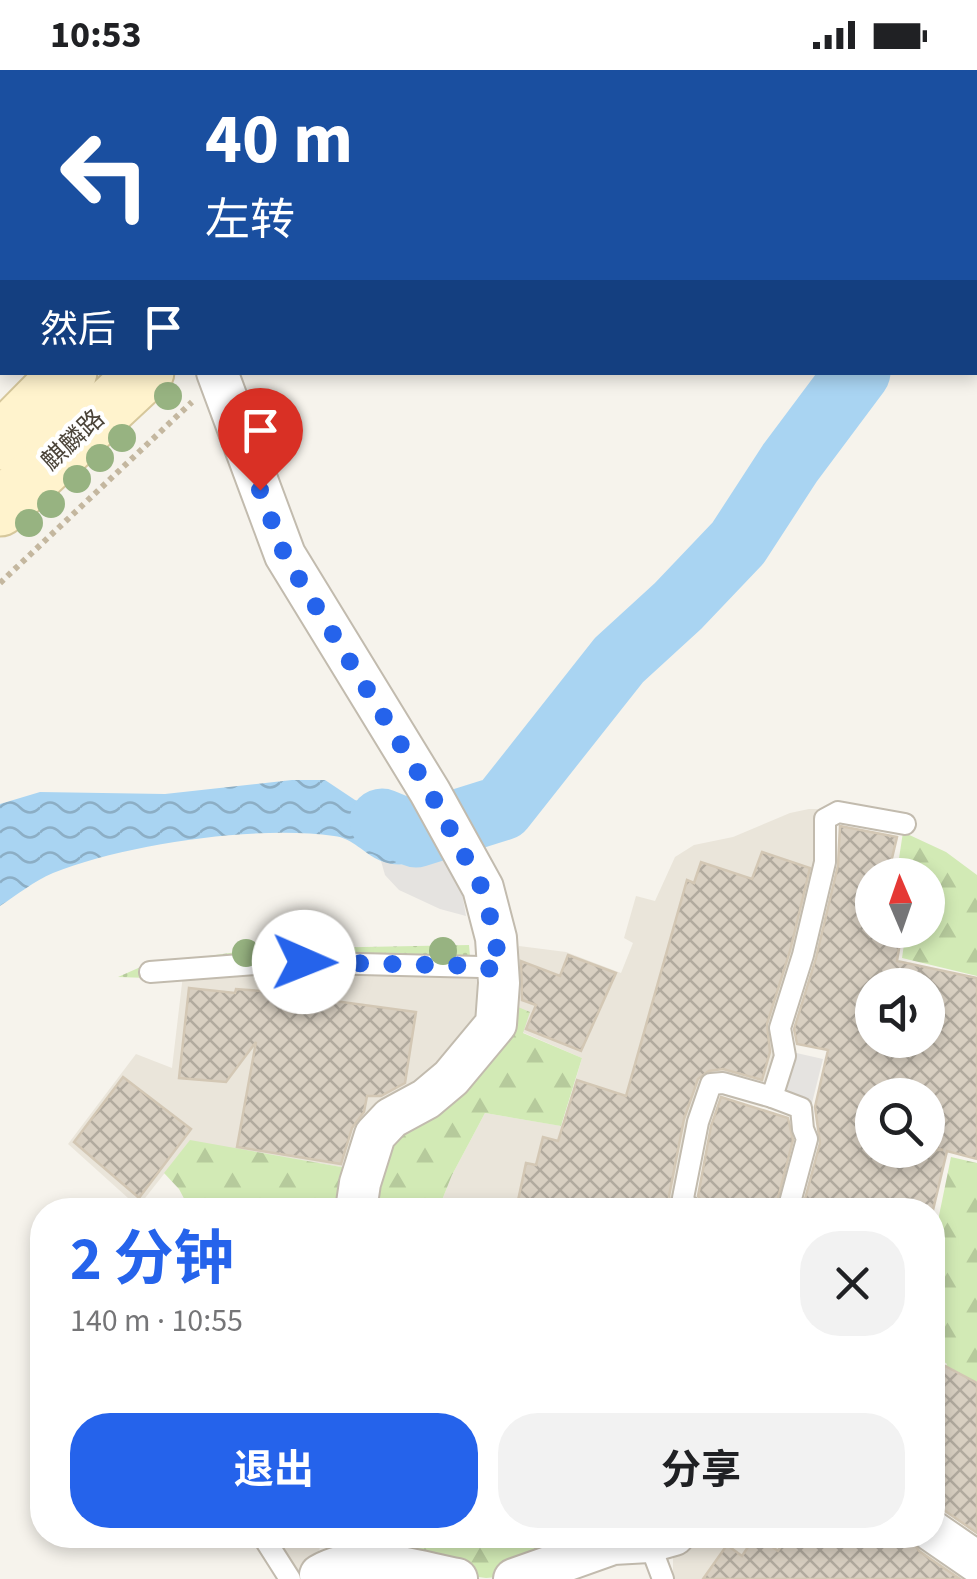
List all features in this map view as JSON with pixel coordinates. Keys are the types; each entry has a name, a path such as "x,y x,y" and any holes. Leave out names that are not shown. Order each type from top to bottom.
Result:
{"main road":[{"name":"麒麟路","path":"0,442 66,375"},
{"name":"麒麟路","path":"0,508 143,375"}],"street":[{"path":"218,375 285,556 430,792 482,888 496,938 496,1024 451,1078 426,1100 392,1118 375,1135 358,1198"},
{"path":"945,1540 977,1562"},
{"path":"310,1578 323,1548"},
{"path":"514,1579 638,1548"},
{"path":"310,1578 340,1565 364,1563 457,1579"}],"lane":[{"path":"772,1098 785,1056 780,1028 803,955 825,862 826,820 838,812 905,824"},
{"path":"150,972 280,962 480,966 498,971"},
{"path":"683,1198 698,1122 711,1084 723,1082 801,1108 807,1138 791,1198"},
{"path":"277,1548 310,1578"}],"path":[{"path":"0,583 218,375"}],"shaded area":[{"path":"824,809 821,858 772,1027 776,1047 765,1085 756,1087 716,1073 710,1075 690,1198 443,1198 485,1113 562,1126 582,1058 522,1032 504,1001 519,946 566,952 621,973 633,943 624,938 636,896 655,901 675,857 694,845 733,837 790,813"},
{"path":"441,854 461,887 466,916 399,890 385,875 381,861 404,865"},
{"path":"319,971 476,979 482,1018 358,1170 190,1141 145,1198 128,1198 68,1144 136,1054 172,1068 183,975"},
{"path":"792,1052 823,1059 811,1107 786,1093"},
{"path":"278,1548 320,1548 312,1579 298,1579"},
{"path":"681,1548 940,1548 977,1579 673,1579 673,1555"}],"green space":[{"path":"903,832 946,852 977,875 977,976 902,958 903,948 945,948 945,858 899,858"},
{"path":"469,945 470,956 371,953 249,957 148,978 118,977 145,965 257,949"},
{"path":"504,1001 530,1012 523,1033 582,1058 561,1126 485,1113 443,1198 366,1198 371,1167"},
{"path":"190,1140 358,1170 350,1198 184,1198 164,1173"},
{"path":"951,1157 977,1163 977,1382 945,1368 943,1198"},
{"path":"333,1548 565,1548 498,1577 486,1578 331,1557"}],"water":[{"path":"325,780 355,800 405,814 423,813 441,854 419,862 396,864 381,861 334,836 230,835 153,846 83,863 46,876 0,906 0,804 40,792 165,794"}],"building":[{"path":"840,826 897,837 892,858 855,858 855,948 899,948 897,961 930,968 855,968 855,1058 945,1058 945,971 977,978 977,1159 947,1151 945,1159 945,1078 855,1078 855,1168 943,1168 936,1198 805,1198 820,1143 815,1107 828,1050 797,1044 794,1029 838,865"},
{"path":"762,852 810,868 767,1024 770,1052 762,1080 723,1069 709,1071 698,1079 684,1119 669,1198 519,1198 526,1163 536,1165 543,1137 558,1141 577,1080 626,1096 687,880 694,883 701,862 752,879"},
{"path":"568,955 616,973 581,1051 526,1029 536,1005 522,1000 521,961 560,976"},
{"path":"189,988 235,993 236,989 261,991 416,1012 405,1083 381,1096 367,1096 341,1164 237,1147 256,1042 226,1082 179,1078"},
{"path":"123,1077 191,1129 139,1198 74,1142"},
{"path":"721,1097 788,1118 793,1140 778,1198 699,1198 711,1126"},
{"path":"945,1366 977,1383 977,1533 945,1511"},
{"path":"725,1548 742,1556 747,1548 917,1548 960,1579 703,1579"}],"waterway":[{"path":"382,821 416,835 502,808 619,660 738,543 790,463 856,375"}],"route":[{"path":"260,490 285,556 430,792 482,888 496,938 498,971 480,966 304,962"}]}
